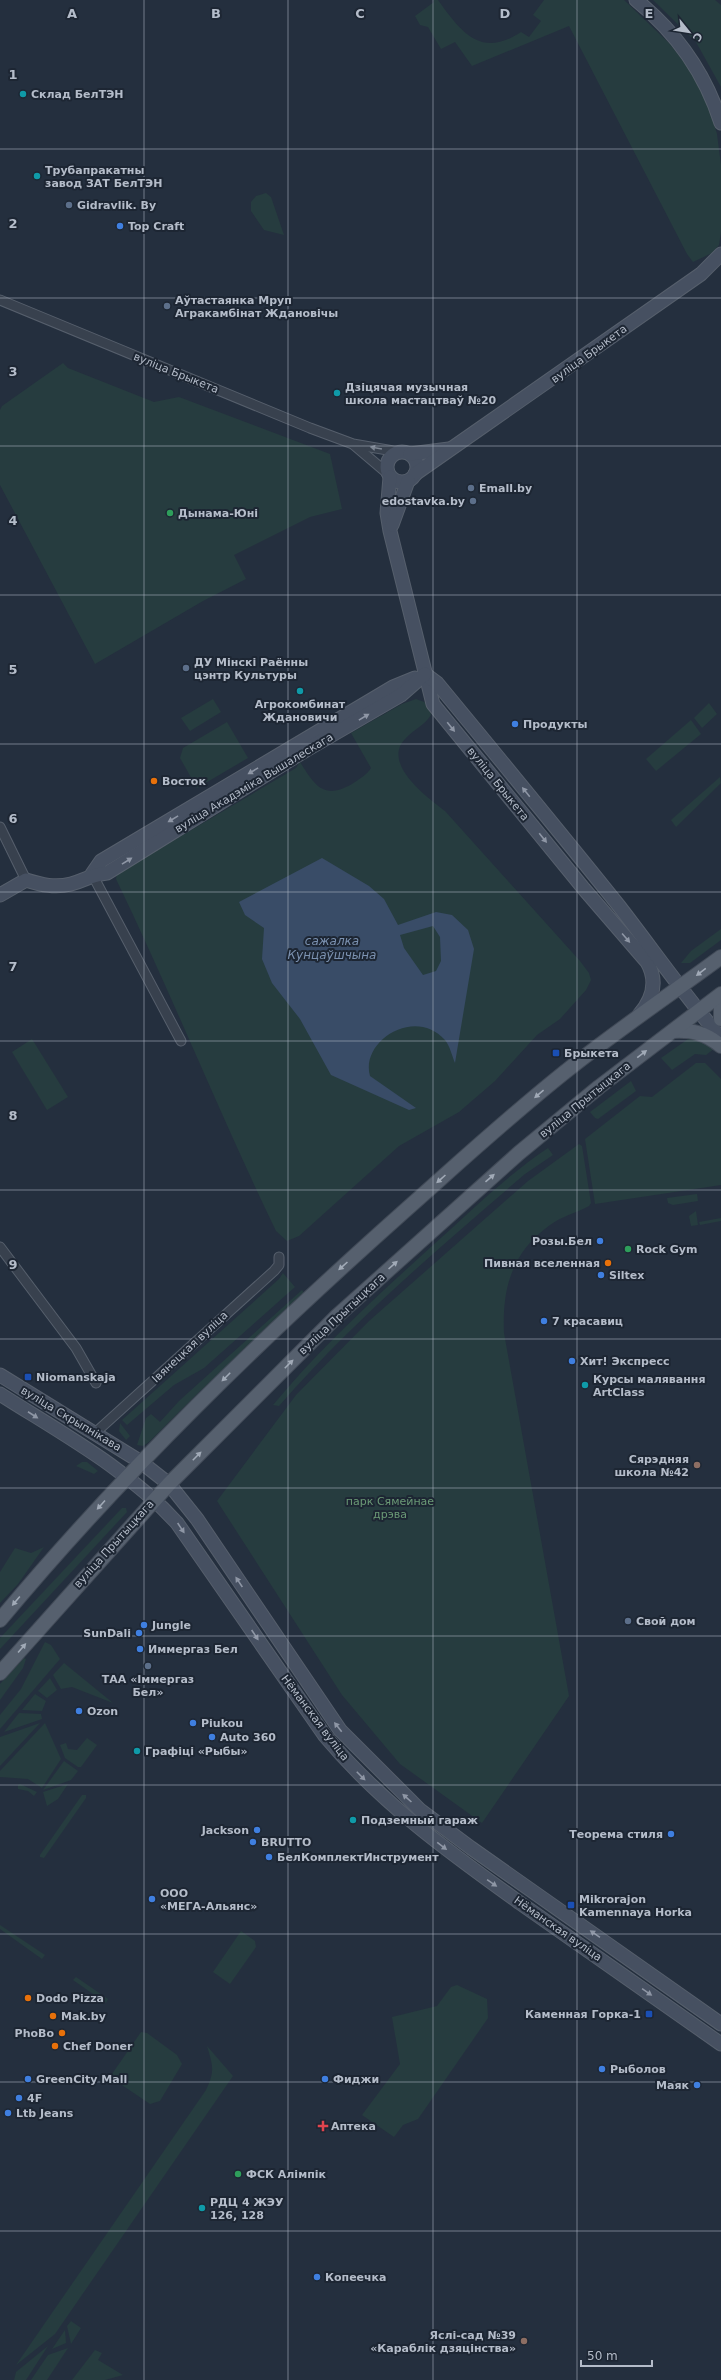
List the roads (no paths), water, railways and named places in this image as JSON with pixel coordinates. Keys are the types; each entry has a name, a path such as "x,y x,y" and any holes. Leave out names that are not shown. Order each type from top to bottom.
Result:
{"main road":[{"path":"0,1620 141,1462 235,1368 343,1266 569,1069 721,957"},
{"name":"вуліца Прытыцкага","path":"0,1673 169,1484 337,1316 491,1178 599,1087 721,994"},
{"path":"721,1006 721,1019"},
{"path":"673,1031 686,1030 703,1033 721,1046"}],"street":[{"path":"636,0 679,41 699,69 713,98 721,123"},
{"name":"вуліца Брыкета","path":"411,478 701,274 721,254"},
{"name":"вуліца Брыкета","path":"0,300 353,444 404,453 453,449"},
{"name":"вуліца Брыкета","path":"353,444 389,475 387,513 390,531 433,704 584,889 647,962 652,970 654,982 652,994 647,1006 637,1018"},
{"path":"390,531 411,478 416,463 404,453 390,458 387,462 389,475 398,482 411,478"},
{"name":"вуліца Брыкета","path":"425,674 437,683 597,878 698,1011 721,1038"},
{"name":"вуліца Акадэміка Вышалескага","path":"26,880 46,886 59,886 73,883 92,874 107,873 300,754 401,695 425,674"},
{"path":"492,776 504,766"},
{"path":"0,827 26,880 0,895"},
{"path":"92,874 181,1041"},
{"path":"584,889 597,878"},
{"path":"0,1247 76,1348 96,1383"},
{"name":"Івянецкая вуліца","path":"95,1433 274,1271 279,1265 279,1258"},
{"name":"вуліца Скрыпнікава","path":"0,1375 141,1462"},
{"name":"вуліца Скрыпнікава","path":"0,1394 128,1476"},
{"name":"Нёманская вуліца","path":"141,1462 169,1484 197,1519 340,1730 397,1789 420,1810 471,1848 721,2024"},
{"name":"Нёманская вуліца","path":"128,1476 155,1500 177,1523 325,1736 345,1760 388,1803 461,1860 721,2044"}],"water":[{"name":"сажалка Кунцаўшчына","path":"322,858 369,886 384,899 398,925 436,912 452,915 468,930 474,949 455,1063 447,1042 433,1030 419,1026 405,1027 392,1032 381,1040 373,1051 369,1063 370,1076 416,1108 409,1110 331,1075 300,1019 272,983 262,959 264,928 245,915 239,902","holes":["433,926 440,937 441,961 436,971 423,975 404,948 400,935"]}],"place":[{"name":"Склад БелТЭН","path":"23,94"},
{"name":"Трубапракатны завод ЗАТ БелТЭН","path":"37,176"},
{"name":"Gidravlik. By","path":"69,205"},
{"name":"Top Craft","path":"120,226"},
{"name":"Аўтастаянка Мруп Агракамбінат Ждановічы","path":"167,306"},
{"name":"Дзіцячая музычная школа мастацтваў №20","path":"337,393"},
{"name":"Emall.by","path":"471,488"},
{"name":"edostavka.by","path":"473,501"},
{"name":"Дынама-Юні","path":"170,513"},
{"name":"ДУ Мінскі Раённы цэнтр Культуры","path":"186,668"},
{"name":"Агрокомбинат Ждановичи","path":"300,691"},
{"name":"Продукты","path":"515,724"},
{"name":"Восток","path":"154,781"},
{"name":"Брыкета","path":"556,1053"},
{"name":"Розы.Бел","path":"600,1241"},
{"name":"Rock Gym","path":"628,1249"},
{"name":"Пивная вселенная","path":"608,1263"},
{"name":"Siltex","path":"601,1275"},
{"name":"7 красавиц","path":"544,1321"},
{"name":"Хит! Экспресс","path":"572,1361"},
{"name":"Niomanskaja","path":"28,1377"},
{"name":"Курсы малявання ArtClass","path":"585,1385"},
{"name":"Сярэдняя школа №42","path":"697,1465"},
{"name":"Свой дом","path":"628,1621"},
{"name":"Jungle","path":"144,1625"},
{"name":"SunDali","path":"139,1633"},
{"name":"Иммергаз Бел","path":"140,1649"},
{"name":"ТАА «Іммергаз Бел»","path":"148,1666"},
{"name":"Ozon","path":"79,1711"},
{"name":"Piukou","path":"193,1723"},
{"name":"Auto 360","path":"212,1737"},
{"name":"Графіці «Рыбы»","path":"137,1751"},
{"name":"Подземный гараж","path":"353,1820"},
{"name":"Jackson","path":"257,1830"},
{"name":"Теорема стиля","path":"671,1834"},
{"name":"BRUTTO","path":"253,1842"},
{"name":"БелКомплектИнструмент","path":"269,1857"},
{"name":"ООО «МЕГА-Альянс»","path":"152,1899"},
{"name":"Mikrorajon Kamennaya Horka","path":"571,1905"},
{"name":"Dodo Pizza","path":"28,1998"},
{"name":"Каменная Горка-1","path":"649,2014"},
{"name":"Mak.by","path":"53,2016"},
{"name":"PhoBo","path":"62,2033"},
{"name":"Chef Doner","path":"55,2046"},
{"name":"Рыболов","path":"602,2069"},
{"name":"GreenCity Mall","path":"28,2079"},
{"name":"Фиджи","path":"325,2079"},
{"name":"Маяк","path":"697,2085"},
{"name":"4F","path":"19,2098"},
{"name":"Ltb Jeans","path":"8,2113"},
{"name":"Аптека","path":"323,2126"},
{"name":"ФСК Алімпік","path":"238,2174"},
{"name":"РДЦ 4 ЖЭУ 126, 128","path":"202,2208"},
{"name":"Копеечка","path":"317,2277"},
{"name":"Яслі-сад №39 «Караблік дзяцінства»","path":"524,2341"}],"park label":[{"name":"парк Сямейнае дрэва","path":"390,1507"}]}
